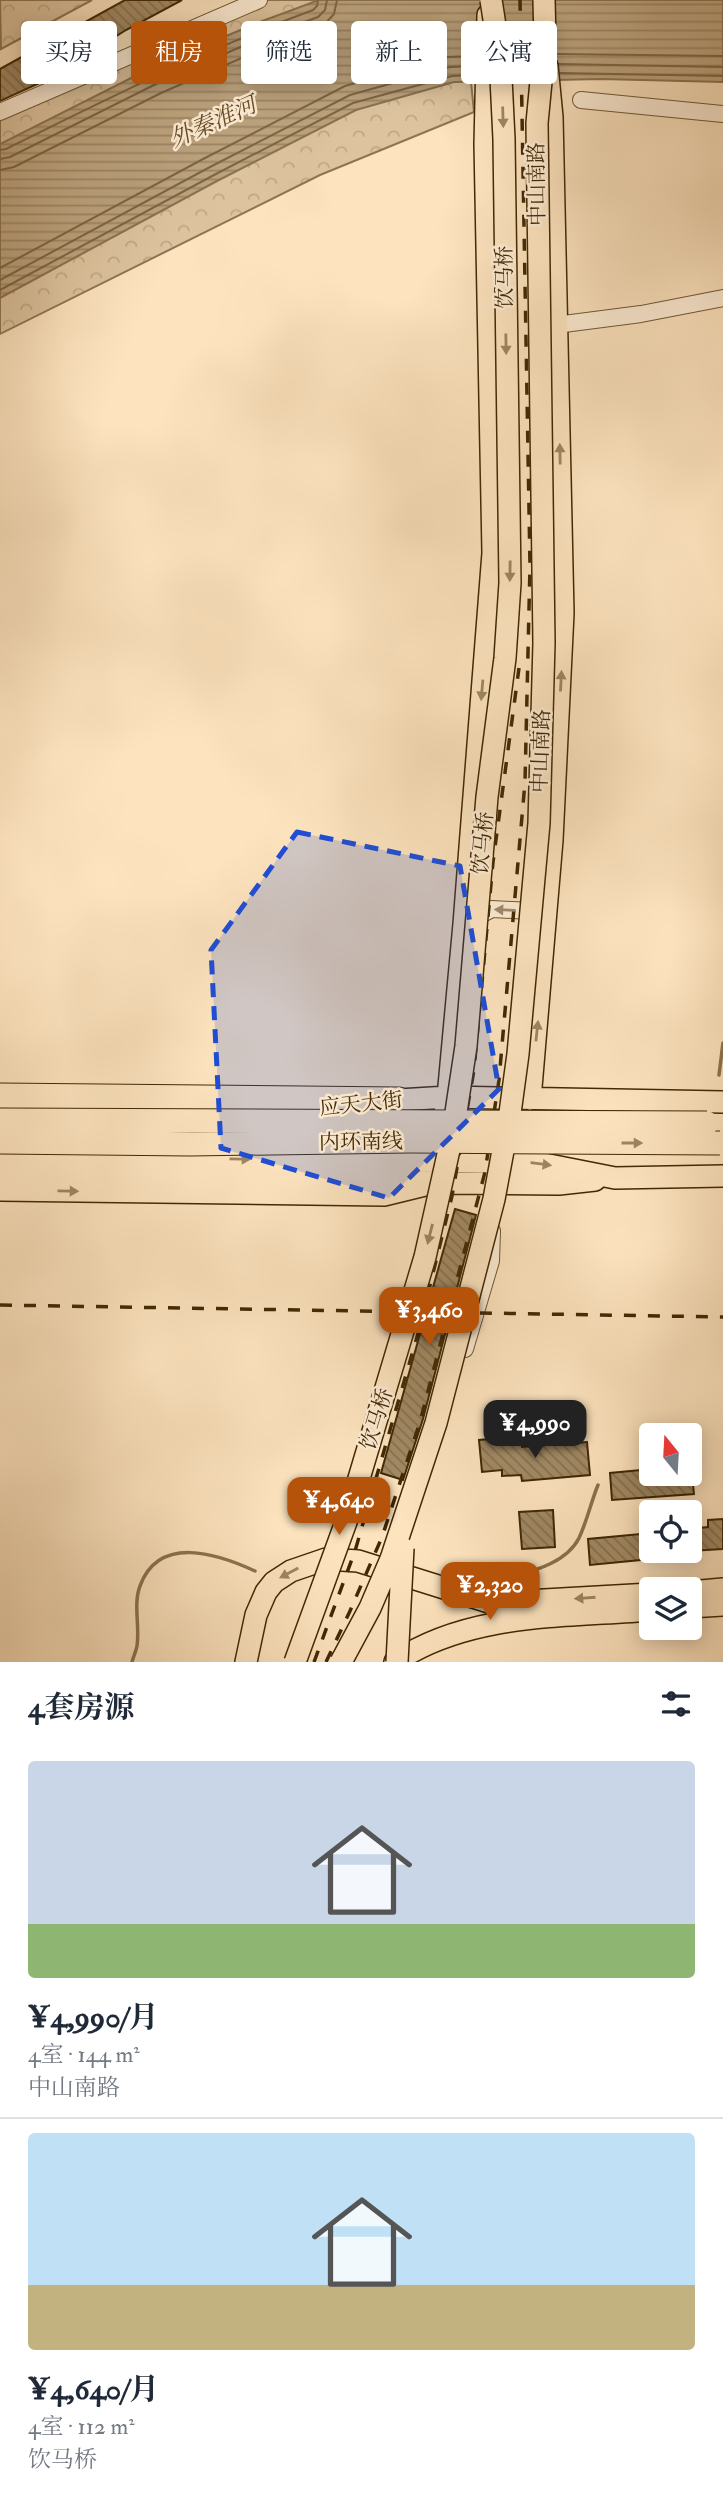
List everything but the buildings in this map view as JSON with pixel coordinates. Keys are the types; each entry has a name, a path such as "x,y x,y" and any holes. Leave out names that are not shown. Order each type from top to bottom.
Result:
{"highway":[{"path":"0,1095 399,1099"},
{"name":"内环南线","path":"0,1120 723,1124"},
{"name":"内环南线","path":"0,1142 723,1143"},
{"path":"0,1170 298,1169 435,1172"}],"main road":[{"path":"435,1172 448,1097 493,553 485,88 490,0"},
{"name":"饮马桥","path":"295,1662 346,1522 425,1257 451,1143 466,1046 487,797 505,658 510,570 504,139 500,68 490,0"},
{"path":"530,1098 546,923 563,613 552,117 549,84"},
{"name":"应天大街","path":"0,1107 295,1110 399,1099 448,1097 723,1102"},
{"path":"0,1155 298,1169"},
{"path":"0,1190 384,1195 435,1172 559,1184 615,1178 723,1176"},
{"path":"396,1662 400,1566 413,1488 436,1423 494,1199"},
{"path":"246,1662 256,1615 266,1592 274,1582 309,1563 326,1559 358,1561 501,1604 639,1595"},
{"path":"702,1591 723,1589"},
{"path":"447,1637 465,1625 469,1617 466,1602 458,1593"},
{"path":"702,1606 723,1605"},
{"path":"396,1662 409,1653 468,1629 501,1623 639,1611"}],"street":[{"path":"0,112 259,0"},
{"path":"544,0 544,21"},
{"path":"494,1199 518,1054 541,779 545,601 537,123 540,84"},
{"path":"581,100 723,114"},
{"path":"556,325 641,314 723,299"},
{"path":"464,924 492,909 531,911 546,923"},
{"path":"341,1662 370,1608 391,1559 413,1488"}],"highlighted area":[{"path":"297,832 460,866 499,1089 389,1198 221,1148 211,950"}],"green space":[{"path":"0,0 92,0 53,21 21,21 21,38 1,49"},
{"path":"246,0 463,0 465,21 461,21 461,84 471,84 474,112 320,175 0,334 0,116 68,84 117,84 117,61 131,54 131,84 227,84 227,21 201,21"}],"water":[{"name":"外秦淮河","path":"319,0 723,0 723,82 557,80 557,21 461,21 461,82 356,110 217,181 0,298 0,144 131,78 131,84 227,84 227,36 241,30 241,84 337,84 337,21 262,21"}],"waterway":[{"path":"719,1075 723,1043"},
{"path":"497,1582 543,1567 573,1548 582,1532 598,1485"},
{"path":"132,1662 138,1639 138,1593 149,1570 161,1559 175,1554 207,1555 255,1571"}],"railway":[{"path":"326,1662 382,1537 420,1422 485,1172 499,1080 525,782 530,566 520,0"},
{"path":"314,1662 355,1551 419,1330 452,1196 474,1070 493,862 519,668"},
{"path":"0,1305 723,1317"}]}
